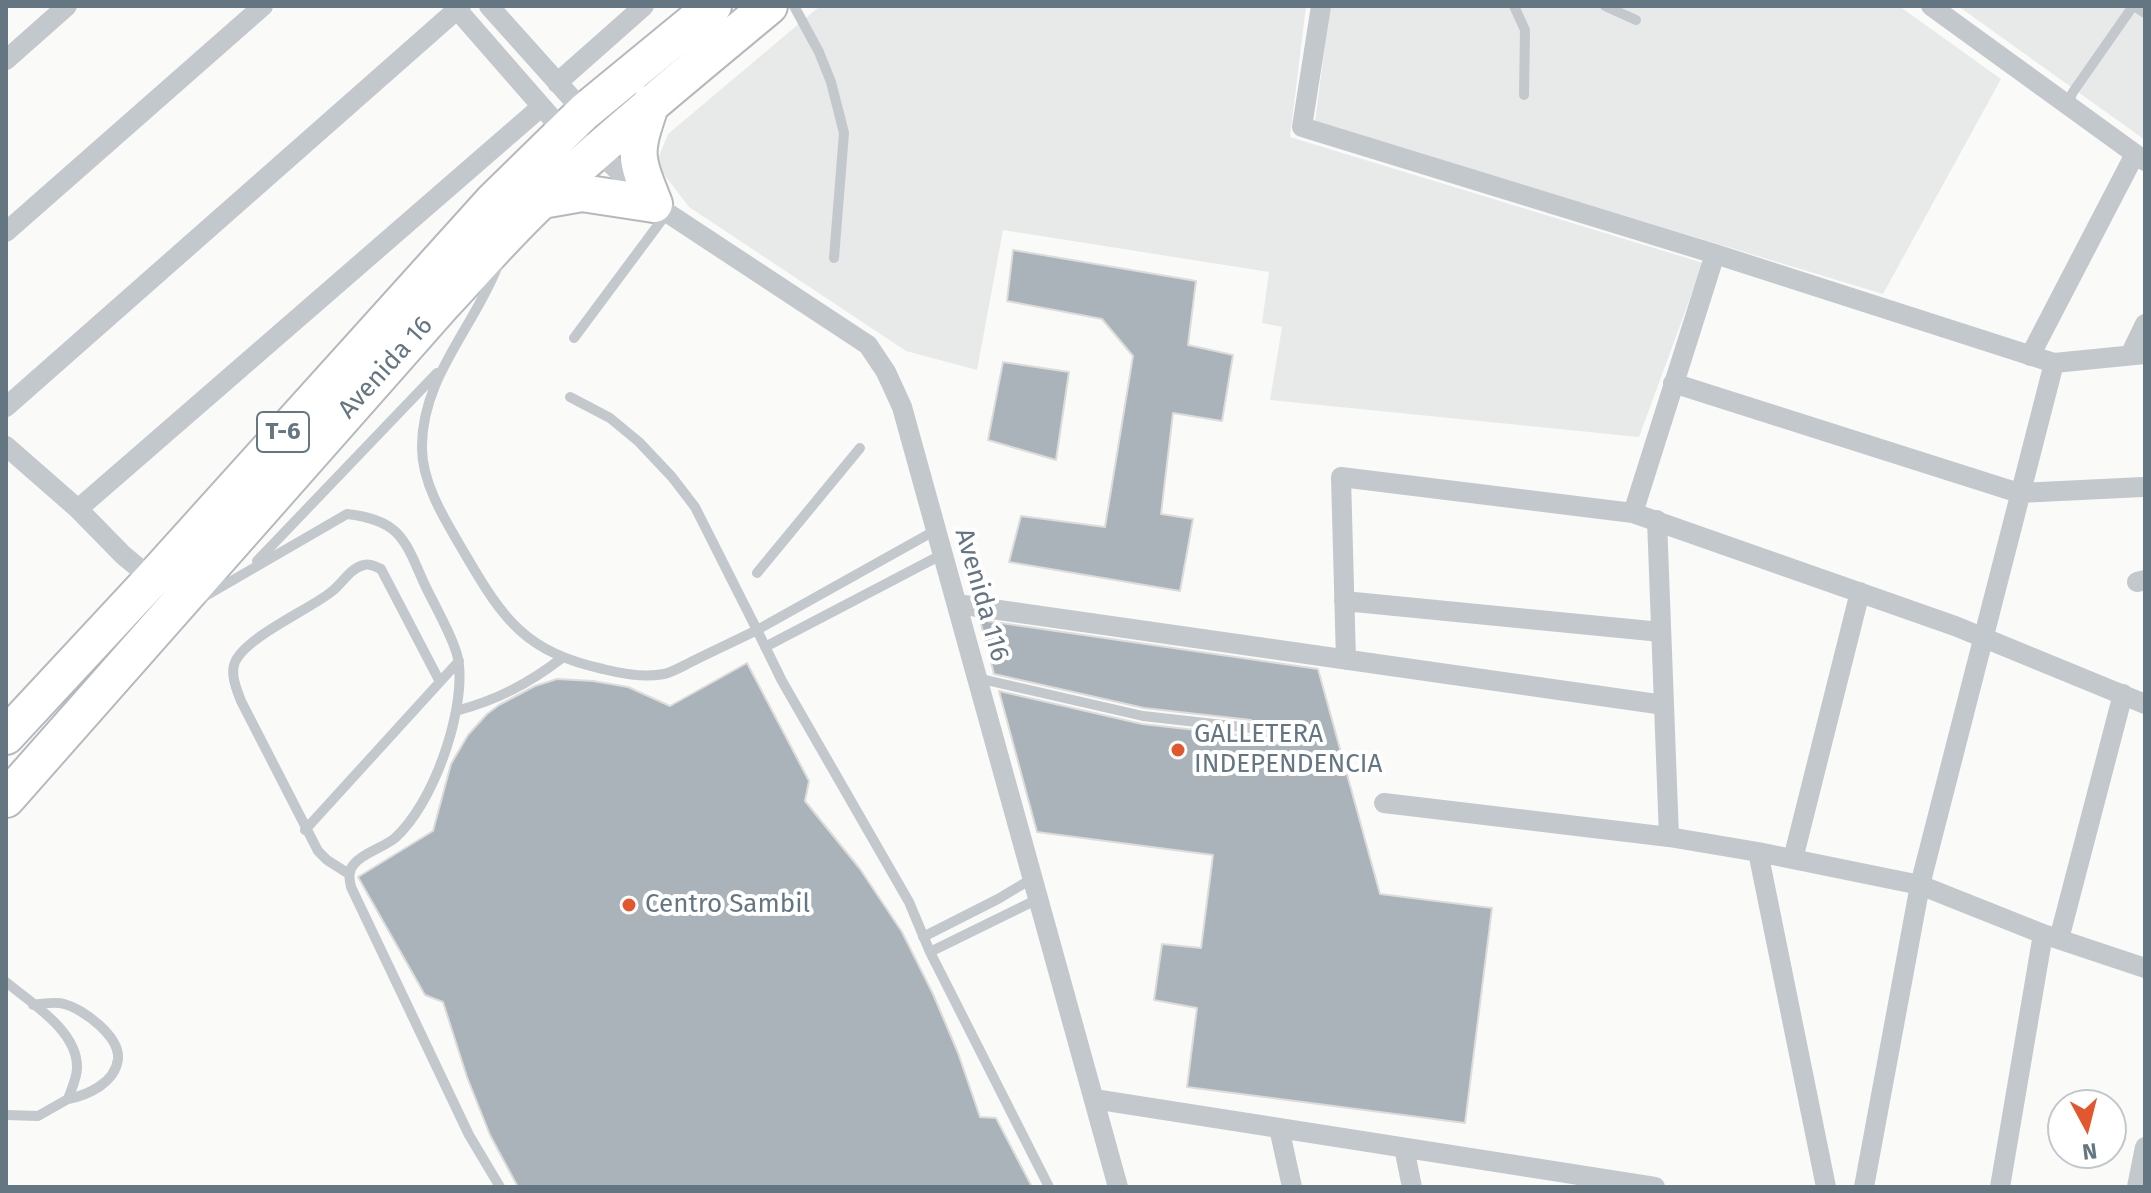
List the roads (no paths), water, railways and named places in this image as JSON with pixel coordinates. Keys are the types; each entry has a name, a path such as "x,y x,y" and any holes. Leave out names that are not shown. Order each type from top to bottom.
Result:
{"highway":[{"name":"Avenida 16","path":"6,736 494,200 563,117 713,6"},
{"name":"Avenida 16","path":"6,799 503,240 542,200 651,103 769,6"},
{"path":"651,103 637,153 639,165 661,208"},
{"path":"542,200 582,193 661,208"}],"street":[{"path":"6,60 67,6"},
{"path":"6,232 263,6"},
{"path":"489,6 557,83 563,117"},
{"path":"557,83 644,6"},
{"path":"1321,6 1302,127 1715,254 2054,363 2137,355 2145,324"},
{"path":"1931,6 2140,158 2030,356"},
{"path":"6,407 458,8 598,152"},
{"path":"78,509 563,117"},
{"name":"Avenida 116","path":"598,152 661,208 868,345 886,372 902,407 1118,1187"},
{"path":"1633,513 1715,254"},
{"path":"1864,1187 1920,885 2054,363"},
{"path":"1673,383 2019,493 2143,487"},
{"path":"6,446 152,579"},
{"path":"1346,660 1341,477 1633,513 1985,637 2145,704"},
{"path":"1657,520 1669,837"},
{"path":"1793,859 1860,592"},
{"path":"1344,601 1661,632"},
{"path":"957,604 1664,705"},
{"path":"2000,1187 2051,937 2123,694"},
{"path":"1384,803 1669,837 1920,885 2051,937 2145,968"},
{"path":"1758,852 1826,1187"},
{"path":"1094,1099 1404,1148 1541,1178 1655,1187"},
{"path":"1279,1128 1292,1187"},
{"path":"2137,1187 2145,1147"},
{"path":"1404,1148 1412,1187"}],"lane":[{"path":"794,6 831,82 844,133 834,258"},
{"path":"1514,6 1525,30 1524,95"},
{"path":"1605,6 1636,20"},
{"path":"2067,105 2134,6 2145,13"},
{"path":"574,338 661,208"},
{"path":"503,240 498,268 444,365 425,419 422,449 427,478 439,507 480,579 518,631 533,643 562,658 617,673 639,676 665,674 757,630 936,530"},
{"path":"248,571 444,365"},
{"path":"570,397 610,418 639,442 695,507 765,647 909,902 930,952 1049,1187"},
{"path":"757,573 860,448"},
{"path":"162,621 347,514 367,516 386,523 405,541 459,661 456,711 427,796 413,818 393,840 354,864 349,874 351,887 441,1078 469,1135 500,1187"},
{"path":"765,647 943,554"},
{"path":"349,874 327,860 305,830 241,701 234,680 234,664 246,649 332,592 354,570 363,565 372,565 381,569 440,682"},
{"path":"456,711 491,701 533,680 562,658"},
{"path":"305,830 459,661"},
{"path":"977,678 1143,716 1250,728"},
{"path":"923,937 1033,878"},
{"path":"930,952 1038,899"},
{"path":"6,982 52,1021 72,1045 77,1069 68,1099"},
{"path":"6,1115 38,1116 68,1099 88,1095 105,1082 118,1061 117,1050 108,1034 85,1012 61,1003 33,1005"}],"place":[{"name":"GALLETERA INDEPENDENCIA","path":"1178,750"},
{"name":"Centro Sambil","path":"629,905"}]}
